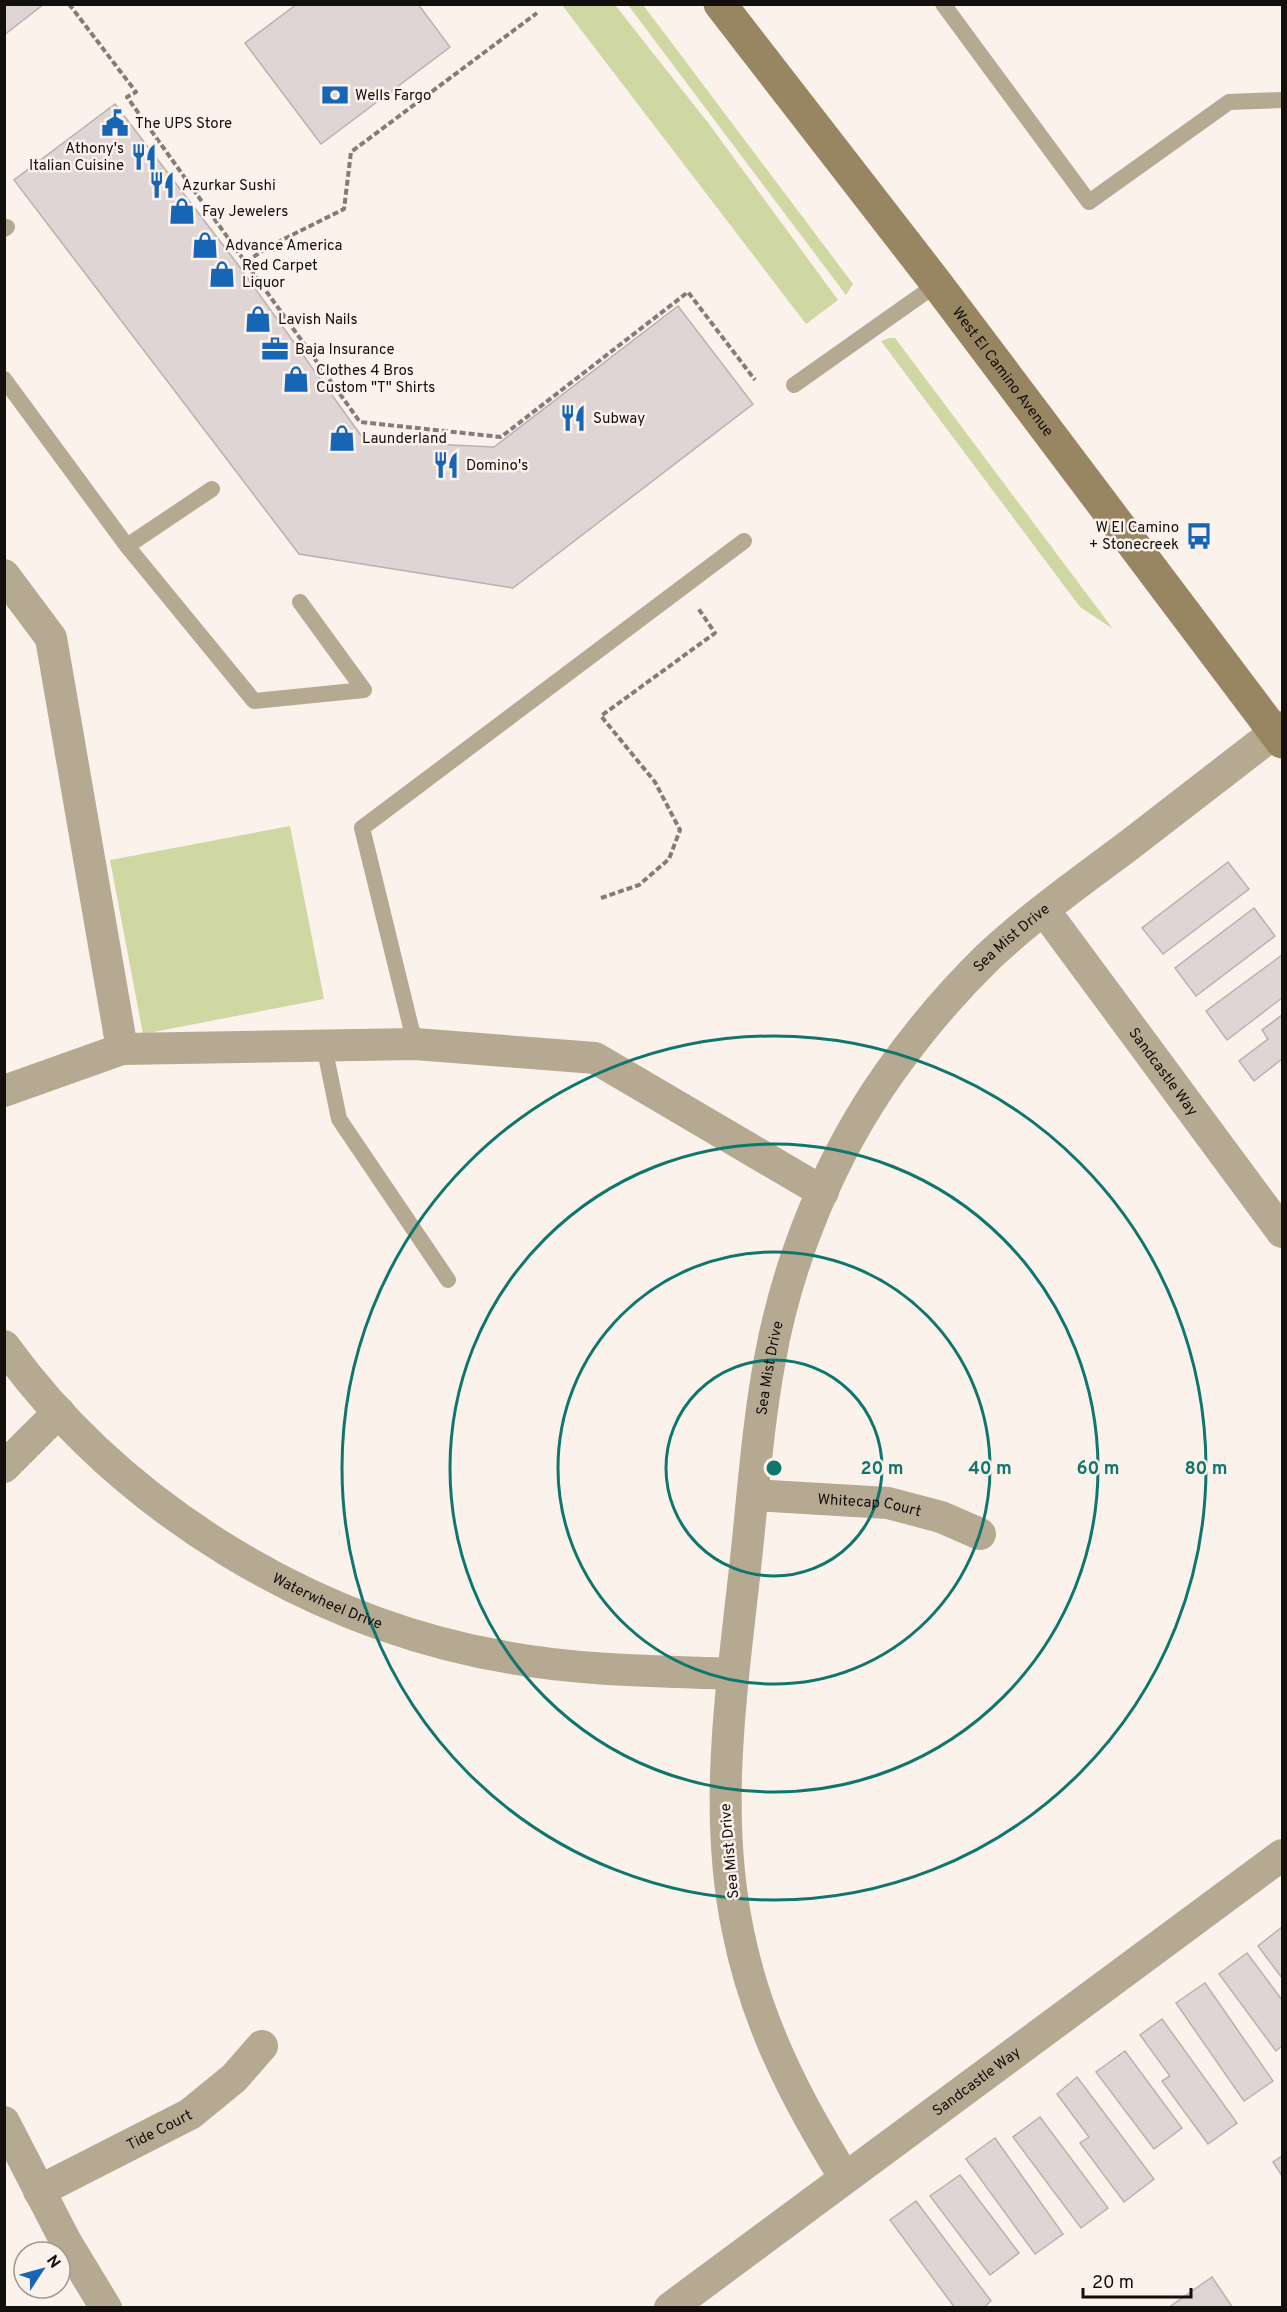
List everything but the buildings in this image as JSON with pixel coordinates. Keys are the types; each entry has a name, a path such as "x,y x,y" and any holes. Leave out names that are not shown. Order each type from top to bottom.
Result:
{"main road":[{"name":"West El Camino Avenue","path":"720,4 938,284 1280,734"}],"street":[{"path":"4,575 51,638 122,1049"},
{"name":"Sea Mist Drive","path":"845,2178 809,2120 778,2060 754,1997 738,1932 727,1866 724,1798 733,1674 770,1359 789,1284 823,1192 848,1140 889,1074 936,1012 989,956 1044,910 1280,734"},
{"name":"Sandcastle Way","path":"1044,910 1282,1232"},
{"path":"4,1091 122,1049 415,1044 595,1058 823,1192"},
{"name":"Waterwheel Drive","path":"4,1346 59,1412 121,1472 171,1513 219,1544 294,1587 372,1620 427,1638 510,1658 596,1669 733,1674"},
{"path":"4,1467 59,1412"},
{"name":"Whitecap Court","path":"754,1495 888,1503 941,1517 980,1534"},
{"name":"Sandcastle Way","path":"670,2307 1282,1855"},
{"name":"Tide Court","path":"39,2190 190,2114 234,2078 262,2046"},
{"path":"4,2122 66,2242 105,2307"}],"lane":[{"path":"943,4 1089,202 1229,102 1282,100"},
{"path":"794,385 938,284"},
{"path":"4,380 127,546 254,701 364,690 300,602"},
{"path":"127,546 212,489"},
{"path":"415,1044 362,828 744,541"},
{"path":"324,1046 339,1119 448,1280"}],"path":[{"path":"69,4 136,92 127,97 360,422 501,437 688,292 755,380"},
{"path":"246,262 268,247 344,209 351,152 537,13"},
{"path":"601,898 639,885 669,859 680,830 655,782 601,716 715,633 683,587"}],"green space":[{"path":"562,5 615,5 709,124 838,300 806,324"},
{"path":"628,5 643,5 853,284 846,295"},
{"path":"895,338 1113,629 1080,607 881,341"},
{"path":"290,826 324,999 143,1034 110,860"}],"place":[{"name":"Wells Fargo","path":"335,95"},
{"name":"The UPS Store","path":"115,123"},
{"name":"Athony's Italian Cuisine","path":"144,157"},
{"name":"Azurkar Sushi","path":"162,185"},
{"name":"Fay Jewelers","path":"182,211"},
{"name":"Advance America","path":"205,245"},
{"name":"Red Carpet Liquor","path":"222,274"},
{"name":"Lavish Nails","path":"258,319"},
{"name":"Baja Insurance","path":"275,349"},
{"name":"Clothes 4 Bros Custom \"T\" Shirts","path":"296,379"},
{"name":"Subway","path":"573,418"},
{"name":"Launderland","path":"342,438"},
{"name":"Domino's","path":"446,465"},
{"name":"W El Camino + Stonecreek","path":"1199,536"}]}
